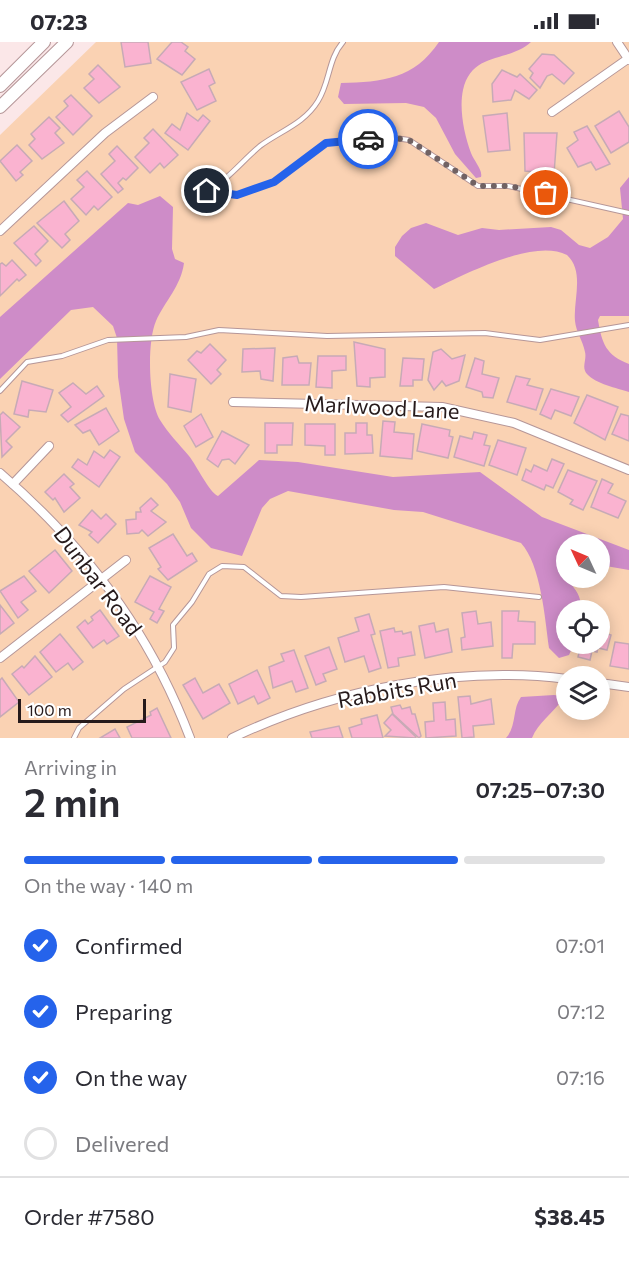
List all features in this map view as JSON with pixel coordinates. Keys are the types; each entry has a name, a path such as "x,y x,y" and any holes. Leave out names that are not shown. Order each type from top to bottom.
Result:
{"main road":[{"path":"0,86 44,42"},
{"path":"0,107 67,42"}],"street":[{"path":"552,112 629,59 617,42"},
{"path":"0,231 105,133 153,97"},
{"name":"Marlwood Lane","path":"233,402 376,404 451,408 514,423 629,470"},
{"path":"13,484 49,446"},
{"name":"Dunbar Road","path":"0,473 55,524 125,611 158,667 190,738"},
{"path":"0,658 126,560"},
{"name":"Rabbits Run","path":"232,738 316,705 391,687 489,676 556,679"},
{"path":"610,684 629,687"}],"lane":[{"path":"343,42 336,51 319,100 309,113 260,146 225,182 207,191 237,195 274,182 326,143 382,136 409,140 478,186 508,186 629,213"},
{"path":"0,391 27,362 62,356 108,340 155,339 219,330 327,336 485,333 540,340 629,326"},
{"path":"74,738 79,728 124,689 165,662 174,648 173,625 192,602 209,574 222,566 244,567 281,596 301,597 444,587 539,597"}],"shaded area":[{"path":"96,42 629,42 629,738 0,738 0,135"},
{"path":"439,42 531,42 512,53 482,63 474,69 463,90 463,122 468,146 481,171 481,177 476,178 455,154 436,118 424,107 406,103 344,104 338,97 341,83 384,79 408,71 419,64"},
{"path":"629,177 629,316 600,316 598,320 606,348 615,357 629,364 629,392 601,383 585,371 585,352 575,321 576,270 567,255 553,251 536,251 518,255 499,260 434,289 395,256 395,247 402,236 411,228 426,223 458,235 482,228 499,230 551,227 561,230 579,245 590,248 608,237 623,219 620,188"},
{"path":"160,196 173,207 172,249 175,259 184,263 180,279 153,330 150,370 156,411 160,420 189,456 214,494 218,496 259,460 298,462 393,477 480,472 542,517 587,534 556,534 556,588 574,588 580,600 556,600 556,654 569,655 559,658 549,648 538,578 528,553 521,543 423,512 394,510 288,491 270,499 262,508 242,556 211,548 191,528 180,502 167,484 135,452 124,419 118,377 117,338 113,326 93,307 71,310 0,379 0,317 128,203 138,205"},
{"path":"610,543 629,550 629,570 610,567"},
{"path":"556,695 556,707 532,738 506,738 512,728 516,707 521,697"}],"building":[{"path":"121,42 148,42 151,63 125,67"},
{"path":"172,42 181,42 188,47 185,51 195,59 182,75 157,59"},
{"path":"542,54 554,55 574,73 564,84 552,74 547,76 540,88 530,78 533,73 529,69"},
{"path":"98,65 120,87 99,103 84,88 94,79 89,74"},
{"path":"209,69 215,83 209,86 216,101 197,110 181,82"},
{"path":"502,70 517,77 520,74 537,90 529,99 515,90 511,100 493,102 492,84"},
{"path":"71,95 92,116 73,135 56,117 68,106 64,101"},
{"path":"619,111 629,127 629,142 611,153 595,126"},
{"path":"187,113 198,121 203,115 210,121 188,150 165,133 172,124 180,130"},
{"path":"507,113 510,150 488,152 483,116"},
{"path":"49,117 60,128 55,133 64,143 42,159 29,145 35,139 31,134"},
{"path":"587,126 610,164 596,170 591,162 578,167 567,148 578,140 574,132"},
{"path":"153,129 178,155 164,168 160,163 150,173 135,157 149,143 144,138"},
{"path":"524,133 557,133 554,174 525,171"},
{"path":"17,145 32,161 20,172 23,175 16,181 0,161"},
{"path":"117,146 138,168 126,180 123,178 118,183 123,189 118,193 101,174 115,161 109,154"},
{"path":"87,171 112,197 98,210 94,206 86,215 71,199 84,187 77,180"},
{"path":"64,201 79,221 65,234 70,240 62,248 37,223"},
{"path":"34,226 48,241 35,254 41,261 36,266 14,243"},
{"path":"12,260 26,275 19,281 17,279 0,296 0,264 6,266"},
{"path":"354,342 385,349 385,377 370,378 370,387 357,386"},
{"path":"210,344 226,360 217,370 221,374 211,384 188,360 197,351 201,353"},
{"path":"275,348 273,381 261,379 260,371 242,372 243,349"},
{"path":"441,349 452,359 465,355 459,381 446,386 442,381 434,390 428,380 433,352"},
{"path":"297,356 299,363 311,363 309,385 282,385 283,358"},
{"path":"318,356 346,356 346,370 332,371 332,388 316,387"},
{"path":"403,358 424,359 422,380 413,380 413,386 400,386"},
{"path":"475,358 484,361 482,374 499,378 493,398 483,397 482,392 466,387"},
{"path":"170,374 196,379 191,412 168,407"},
{"path":"516,376 530,379 527,385 543,389 536,410 507,402"},
{"path":"22,381 53,390 46,412 29,410 28,417 14,414"},
{"path":"73,383 86,394 97,386 104,396 68,422 61,415 71,407 59,393"},
{"path":"551,389 579,397 571,416 555,410 551,419 540,414"},
{"path":"587,395 618,407 605,440 574,423"},
{"path":"106,408 119,431 99,445 90,430 83,433 75,425"},
{"path":"3,412 20,427 6,441 12,447 2,457 0,415"},
{"path":"201,414 213,437 196,447 184,426"},
{"path":"621,414 629,416 629,441 612,434"},
{"path":"383,421 395,422 394,432 414,434 412,459 380,456"},
{"path":"265,423 293,423 292,445 277,445 277,453 265,453"},
{"path":"356,423 367,423 367,435 372,435 373,453 345,454 345,433 356,433"},
{"path":"305,424 335,424 335,455 325,455 325,446 305,445"},
{"path":"422,424 450,430 449,436 453,437 448,458 417,451"},
{"path":"222,431 249,445 235,464 229,459 222,460 218,467 207,459"},
{"path":"474,432 487,435 484,445 490,446 484,466 454,457 460,436 472,439"},
{"path":"498,440 526,448 517,475 489,465"},
{"path":"110,450 120,457 99,487 72,467 78,459 87,465 94,451 104,458"},
{"path":"552,459 564,464 553,488 546,485 544,490 522,480 526,469 531,472 534,465 547,471"},
{"path":"568,470 597,481 583,510 570,504 573,500 558,492"},
{"path":"64,474 74,484 70,487 80,498 64,512 55,498 53,500 45,492"},
{"path":"602,479 613,484 608,493 626,501 618,518 591,507"},
{"path":"151,498 158,505 151,511 166,522 148,536 142,530 139,533 127,534 126,520 136,519 136,512 141,512 140,508"},
{"path":"92,510 101,519 106,514 116,524 98,543 89,535 92,532 79,525"},
{"path":"173,534 187,556 192,553 197,561 168,580 158,569 161,567 149,548"},
{"path":"55,550 72,571 49,593 29,571"},
{"path":"24,576 36,591 21,602 28,610 18,618 0,591"},
{"path":"150,576 171,587 159,609 164,611 157,623 150,619 154,612 135,602"},
{"path":"0,605 14,623 0,634"},
{"path":"100,610 119,636 107,644 104,640 93,648 77,627 85,620 88,624 93,620 91,617"},
{"path":"476,611 478,624 491,622 493,646 462,650 461,638 465,637 462,613"},
{"path":"502,611 519,611 518,621 535,622 535,644 513,644 512,658 502,658"},
{"path":"369,614 375,634 371,635 381,668 369,672 364,656 345,662 338,638 359,631 355,618"},
{"path":"434,623 436,632 448,629 452,652 425,658 419,626"},
{"path":"394,628 395,632 402,631 403,634 411,632 415,655 398,658 399,666 388,668 380,631"},
{"path":"60,634 83,662 73,670 68,663 56,672 40,652"},
{"path":"615,642 629,644 629,669 610,666"},
{"path":"329,647 337,669 323,674 326,681 316,685 305,656"},
{"path":"294,650 308,688 296,692 292,681 273,688 269,667 284,661 281,654"},
{"path":"579,654 591,654 590,660 578,657"},
{"path":"35,656 52,677 29,695 12,674 22,666 24,668"},
{"path":"257,670 270,698 258,704 254,696 238,704 229,684"},
{"path":"2,678 19,702 0,717 0,680"},
{"path":"195,678 203,693 219,684 230,703 203,719 183,685"},
{"path":"470,696 471,704 491,699 494,724 473,726 474,737 462,738 458,697"},
{"path":"445,702 446,720 455,719 456,736 426,738 425,722 434,721 433,703"},
{"path":"400,705 402,709 410,707 412,714 415,714 421,736 419,738 393,714 391,707"},
{"path":"157,708 171,738 132,738 127,727 151,715 150,712"},
{"path":"392,714 415,738 385,736 391,730 384,723"},
{"path":"377,715 383,738 352,738 349,728 362,724 361,719"},
{"path":"339,726 343,738 312,738 310,732"},
{"path":"115,729 120,738 100,738"}],"way so far":[{"path":"368,139 382,136 409,140 461,177 478,186 508,186 546,193"}],"route":[{"path":"207,191 237,195 257,186 274,182 326,143 368,139"}]}
